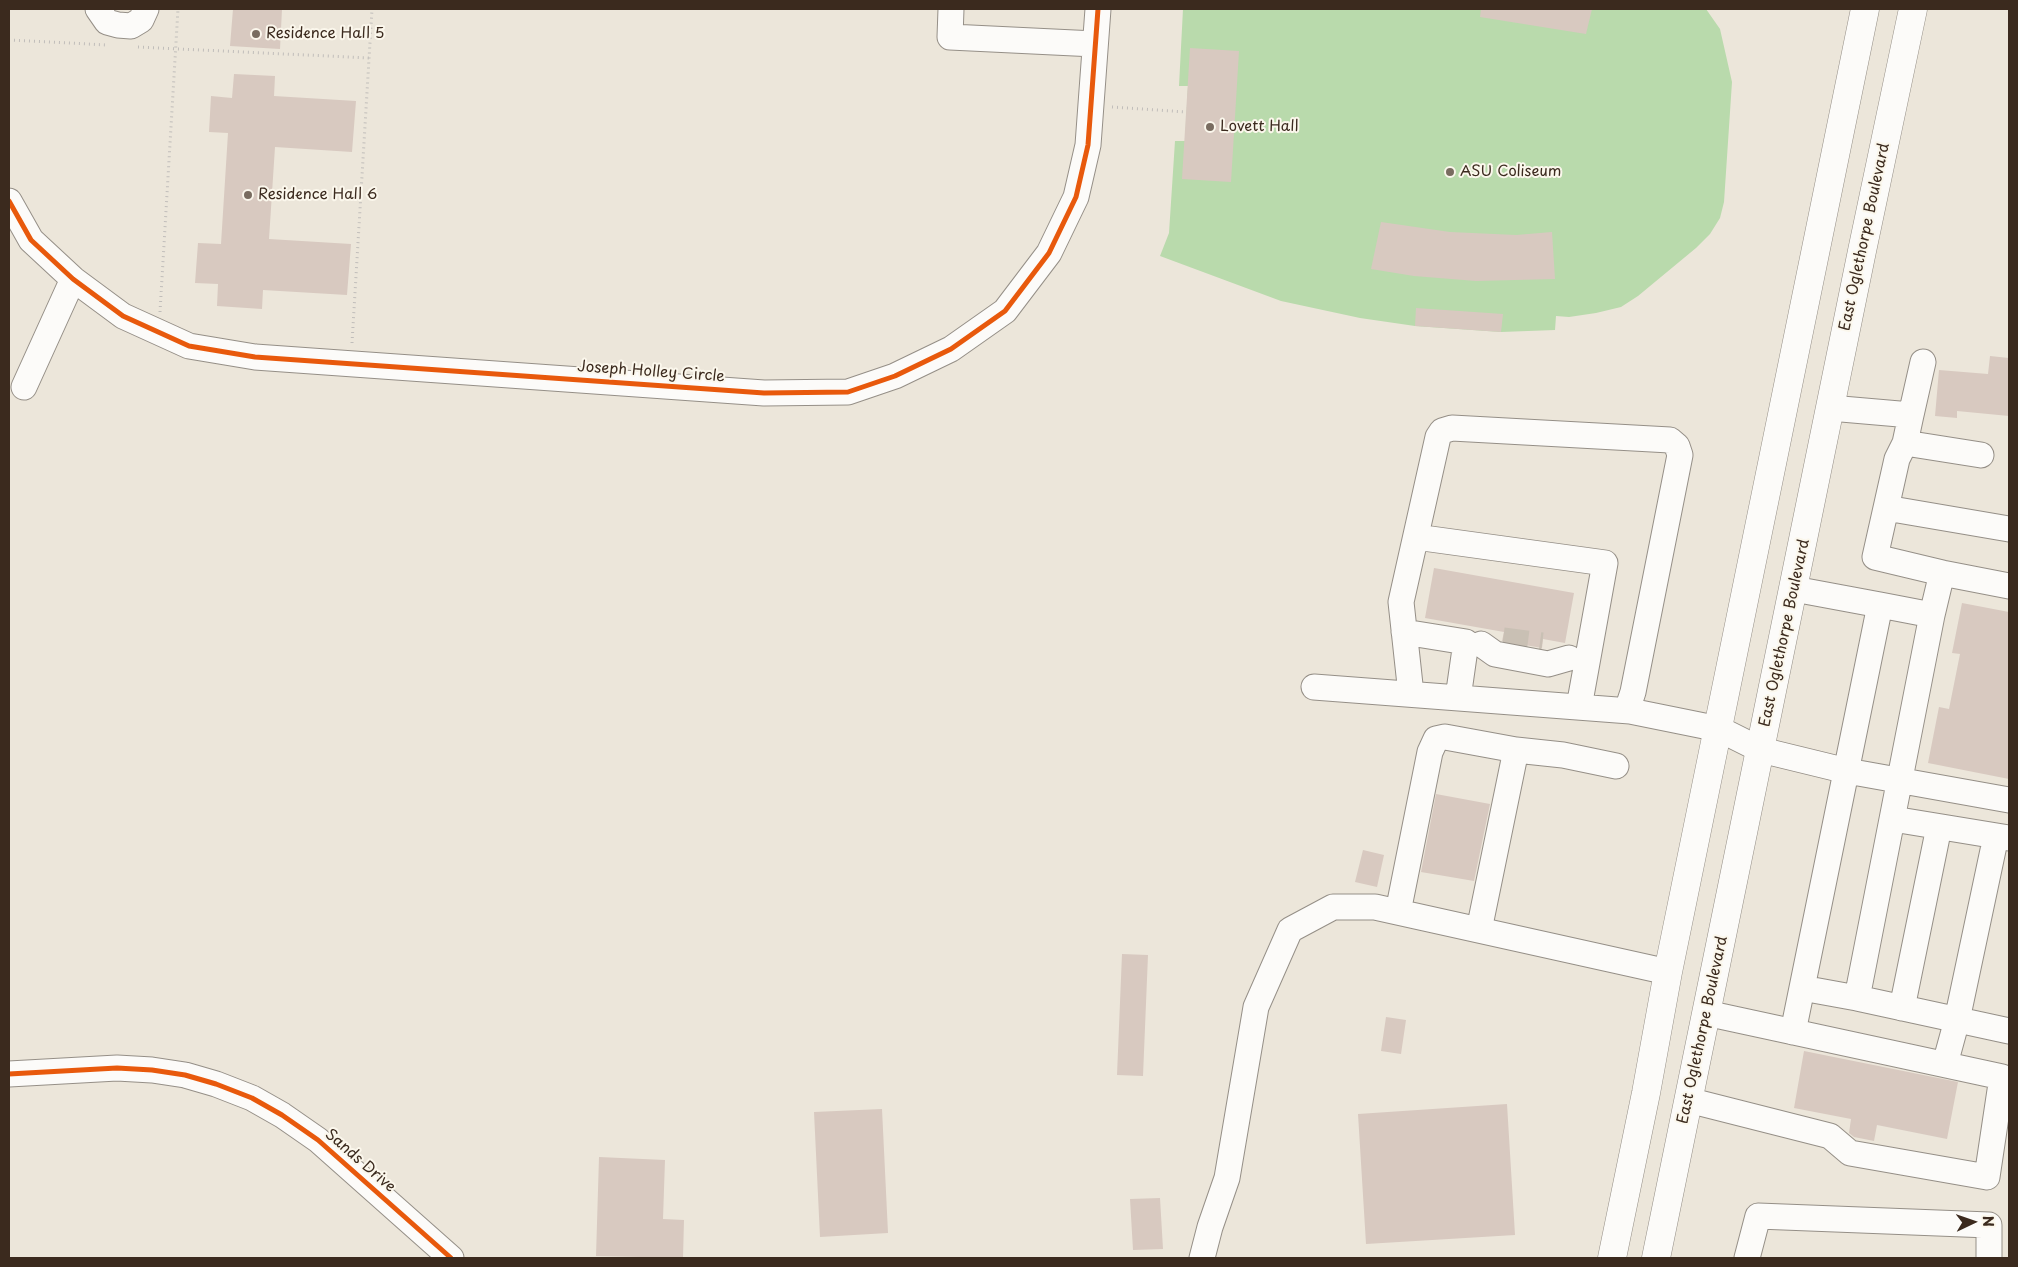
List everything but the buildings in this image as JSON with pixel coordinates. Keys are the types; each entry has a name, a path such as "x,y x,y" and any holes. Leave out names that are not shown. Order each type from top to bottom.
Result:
{"main road":[{"path":"1612,1258 1646,1093 1668,972 1865,9"},
{"name":"East Oglethorpe Boulevard","path":"1656,1258 1830,408 1914,9"}],"street":[{"path":"98,9 106,22 118,26 131,26 141,20 146,9"},
{"path":"952,9 950,36 1095,44"},
{"name":"Joseph Holley Circle","path":"9,201 31,240 73,279 123,316 189,346 246,355 351,364 764,392 848,392 895,376 951,349 1005,311 1049,253 1076,197 1088,144 1098,9"},
{"path":"24,387 73,279"},
{"path":"1923,362 1905,443 1898,460 1886,508 1876,557 1942,573 2009,586"},
{"path":"1830,408 1911,415"},
{"path":"1410,694 1401,602 1438,437 1442,431 1452,428 1670,440 1677,446 1680,455 1633,692 1627,710"},
{"path":"1905,443 1981,455"},
{"path":"1886,508 2009,529"},
{"path":"1416,537 1605,563 1578,660 1579,707"},
{"path":"1857,998 1942,573"},
{"path":"1794,589 1932,616"},
{"path":"1793,1032 1880,605"},
{"path":"1404,632 1488,643"},
{"path":"1488,643 1495,654 1548,664 1578,660"},
{"path":"1458,698 1488,643"},
{"path":"1542,649 1554,648 1578,660"},
{"path":"1314,687 1627,710 1719,729 1761,750 1847,771 2009,800"},
{"path":"1398,912 1430,752 1436,738 1445,737 1516,750 1563,755 1616,766"},
{"path":"1479,930 1516,750"},
{"path":"1893,819 2003,837 1958,1020 1945,1064"},
{"path":"1902,1008 1939,827"},
{"path":"1202,1258 1210,1227 1227,1178 1256,1007 1290,930 1333,907 1375,907 1668,972"},
{"path":"1802,988 2009,1031"},
{"path":"1688,1100 1830,1136 1850,1153 1987,1178 2002,1076 1706,1013"},
{"name":"Sands Drive","path":"9,1074 117,1068 152,1070 200,1079 252,1098 282,1115 318,1140 451,1258"},
{"path":"1748,1258 1758,1216 1988,1225 1989,1258"}],"path":[{"path":"159,332 178,9"},
{"path":"351,364 372,9"},
{"path":"9,40 117,46"},
{"path":"136,47 369,58"},
{"path":"1091,106 1186,112"}],"green space":[{"name":"ASU Coliseum","path":"1183,9 1706,9 1720,29 1732,82 1724,202 1720,218 1710,234 1696,248 1638,296 1621,307 1569,317 1556,316 1555,330 1501,332 1415,326 1360,318 1281,301 1160,256 1169,233 1175,141 1185,141 1188,86 1179,86"}],"tunnel":[{"path":"1503,640 1542,645"}],"cycle path":[{"path":"9,201 31,240 73,279 123,316 189,346 255,357 764,393 848,392 895,376 951,349 1005,311 1049,253 1076,197 1088,145 1098,9"},
{"path":"9,1074 117,1068 152,1070 185,1075 216,1084 252,1098 282,1115 318,1140 451,1258"}],"place":[{"name":"Residence Hall 5","path":"256,34"},
{"name":"Lovett Hall","path":"1210,127"},
{"name":"ASU Coliseum","path":"1450,172"},
{"name":"Residence Hall 6","path":"248,195"}]}
